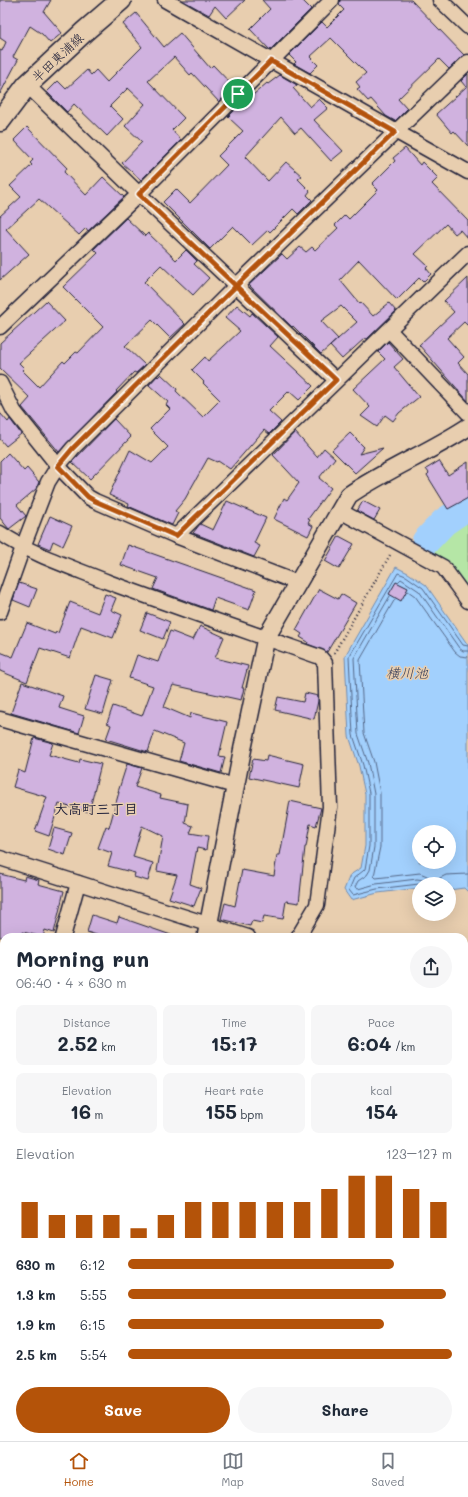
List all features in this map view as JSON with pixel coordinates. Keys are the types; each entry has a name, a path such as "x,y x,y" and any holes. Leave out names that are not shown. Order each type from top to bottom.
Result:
{"main road":[{"name":"半田東浦線","path":"0,121 27,85 121,0"}],"street":[{"path":"165,0 395,132 468,172"},
{"path":"0,327 139,194 332,0"},
{"path":"440,0 468,27"},
{"path":"0,612 48,482 58,466 73,448 236,286 468,62"},
{"path":"27,85 139,194 336,380"},
{"path":"176,536 468,253"},
{"path":"389,330 468,413"},
{"path":"0,383 14,411 58,466 88,497 176,536 298,584"},
{"path":"207,930 266,638 350,495 370,481 453,437 468,427"},
{"path":"340,511 442,567 468,601"},
{"path":"0,533 23,547 55,561 125,588 320,657 325,663 330,807 317,905 300,933"},
{"path":"0,719 235,786"},
{"path":"0,858 78,883 207,930 225,933"},
{"path":"64,933 78,883"}],"path":[{"path":"333,655 397,542"}],"green space":[{"path":"468,512 468,590 447,561 427,550 449,527"}],"water":[{"name":"横川池","path":"396,567 426,585 468,645 468,892 464,888 456,889 456,877 412,877 412,889 378,893 351,900 344,890 350,875 361,868 365,846 365,794 359,766 349,736 345,656"}],"building":[{"path":"0,0 51,0 44,12 62,33 50,43 42,34 30,26 13,57 18,60 0,94 0,50 2,51 6,42 0,38"},
{"path":"182,0 245,0 226,18 215,6 209,15"},
{"path":"262,0 302,0 311,9 270,50 250,29 270,9"},
{"path":"340,0 411,0 464,55 449,69 439,59 398,99 407,109 395,121 386,116 371,99 368,101 357,89 360,87 356,82 366,73 331,38 310,57 318,65 310,73 294,64 296,62 289,55 322,22 327,27 344,10 339,5"},
{"path":"136,13 164,47 180,33 210,68 213,65 234,87 219,102 192,73 190,75 174,57 148,81 184,118 172,130 181,140 141,180 122,163 142,142 125,126 145,104 128,88 110,106 123,119 107,136 74,104 67,112 47,92 58,81 66,89 87,70 91,75 96,70 107,82 142,47 123,24"},
{"path":"468,74 468,146 454,131 452,133 436,114 466,87 461,81"},
{"path":"280,75 297,85 293,88 310,107 319,99 328,108 314,120 343,151 331,161 301,128 295,133 281,117 245,157 268,181 286,162 302,176 298,179 310,191 307,195 312,200 298,214 293,209 270,232 268,230 252,245 233,226 210,249 163,202 176,189 190,203 227,165 218,156 243,131 228,117 246,99 247,100 267,83 268,84"},
{"path":"27,127 67,168 64,172 86,195 103,177 124,197 88,231 86,228 79,235 39,199 6,229 29,254 0,280 0,216 21,197 10,186 32,165 30,163 33,160 14,140"},
{"path":"405,148 420,165 422,162 438,178 432,184 468,221 468,239 460,230 455,234 446,224 415,254 428,266 426,268 431,274 423,282 419,278 397,300 359,260 340,280 359,303 360,302 373,316 389,303 396,311 367,339 365,338 342,359 330,346 321,354 249,285 282,254 287,259 300,247 306,252 312,247 315,250 338,228 335,225 345,215 349,219 378,190 372,184 395,161 393,158","holes":["341,306 357,322 338,339 321,321"]},
{"path":"126,218 145,236 148,233 176,260 186,250 197,261 194,264 209,278 193,295 161,265 144,282 185,324 170,338 152,320 125,346 145,365 136,373 134,372 116,391 117,392 59,452 22,407 30,398 0,369 0,343 46,301 65,321 19,363 24,368 22,370 39,387 63,361 65,363 76,352 78,353 103,327 63,287 98,253 94,249"},
{"path":"468,278 468,326 464,322 447,338 464,357 458,363 468,374 468,401 419,345 454,312 444,301"},
{"path":"237,305 250,316 252,313 278,337 270,346 313,386 299,400 289,391 269,411 281,422 269,434 264,430 230,469 218,461 217,462 208,458 185,499 175,511 178,513 172,525 128,506 129,504 109,495 130,450 152,463 168,447 150,429 170,409 166,405 168,402 149,385 157,376 158,377 161,374 203,417 220,400 192,370 205,357 208,361 240,331 225,318"},
{"path":"388,342 403,359 394,367 419,397 399,413 393,421 385,415 377,427 361,416 370,407 353,389 385,359 378,352"},
{"path":"0,413 8,422 10,419 21,434 6,446 0,439"},
{"path":"114,419 131,437 90,479 72,462"},
{"path":"295,432 317,457 324,448 335,458 319,478 331,488 308,519 310,520 308,523 313,526 308,536 274,519 284,498 287,500 299,483 273,455"},
{"path":"350,433 364,447 359,454 383,448 355,473 332,450"},
{"path":"8,453 24,471 27,468 39,482 36,489 17,505 26,516 9,529 0,518 0,461"},
{"path":"439,461 448,475 468,462 468,498 448,509 427,475 429,473 426,469"},
{"path":"227,501 266,518 254,543 260,546 254,557 193,533 200,524 213,530"},
{"path":"363,501 380,510 374,520 357,511"},
{"path":"50,516 72,526 63,546 53,541 50,549 38,544"},
{"path":"339,536 354,544 339,569 325,561"},
{"path":"128,545 256,590 249,610 215,598 211,610 153,589 158,578 121,565"},
{"path":"396,582 408,588 401,601 389,594"},
{"path":"19,583 37,589 30,607 13,600"},
{"path":"319,589 338,599 341,594 356,603 327,652 307,644 308,642 300,637 302,634 296,630"},
{"path":"105,594 116,598 111,610 122,615 113,638 81,626 70,658 40,648 27,682 0,671 0,652 13,657 27,623 55,634 56,632 58,633 70,602 98,613"},
{"path":"147,613 170,622 163,639 140,630"},
{"path":"200,626 224,637 215,658 248,666 242,688 244,688 241,700 173,685 164,707 190,718 191,713 227,722 219,756 225,757 221,773 179,761 184,743 155,731 148,752 106,739 111,725 107,723 113,706 142,716 153,686 129,678 137,655 158,662 170,631 193,640"},
{"path":"96,675 113,680 103,714 85,709"},
{"path":"22,682 63,696 59,708 84,716 79,733 11,713"},
{"path":"305,693 318,696 314,719 275,710 278,697 303,702"},
{"path":"34,738 53,743 49,755 79,763 80,759 101,764 89,812 59,804 49,836 35,831 47,797 13,787 18,770 25,773"},
{"path":"267,755 304,764 299,788 249,777 253,759 266,761"},
{"path":"127,764 142,768 135,787 161,795 160,798 188,804 185,823 193,826 190,833 208,836 206,850 197,848 190,884 201,888 194,906 169,898 177,875 157,871 163,836 142,826 133,857 153,863 148,881 134,877 135,873 108,866 112,853 98,848 106,826 109,828"},
{"path":"290,801 321,808 316,826 310,824 305,847 299,903 286,901 283,919 264,916 262,923 252,921 250,926 221,919 225,903 235,906 242,870 274,876 277,855 280,855"},
{"path":"54,828 72,833 65,855 48,849"},
{"path":"0,874 24,880 25,876 39,880 38,884 64,891 54,933 45,930 44,933 0,933"},
{"path":"92,915 117,923 119,917 165,933 90,933 87,932"}],"waterway":[{"path":"426,541 444,522 468,506"}],"district":[{"name":"大高町三丁目","path":"96,808"}],"route":[{"path":"238,94 139,194 236,286 73,448 58,466 88,497 176,536 336,380 236,286 395,132 271,61 238,94"}]}
